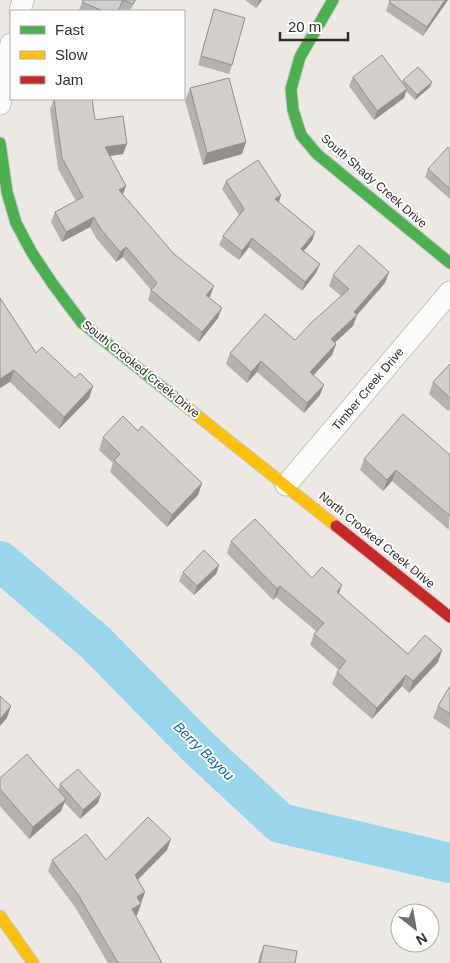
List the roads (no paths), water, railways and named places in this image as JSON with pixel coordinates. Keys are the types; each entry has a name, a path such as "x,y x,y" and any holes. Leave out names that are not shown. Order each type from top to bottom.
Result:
{"street":[{"name":"South Shady Creek Drive","path":"333,0 300,57 290,89 292,110 302,135 317,154 450,264"},
{"path":"0,104 10,49"},
{"name":"South Crooked Creek Drive","path":"0,143 11,210 26,243 82,323 286,485"},
{"name":"Timber Creek Drive","path":"286,485 450,292"},
{"name":"North Crooked Creek Drive","path":"286,485 450,616"},
{"path":"0,916 33,963"}],"waterway":[{"name":"Berry Bayou","path":"0,561 96,643 197,746 280,823 450,863"}]}
